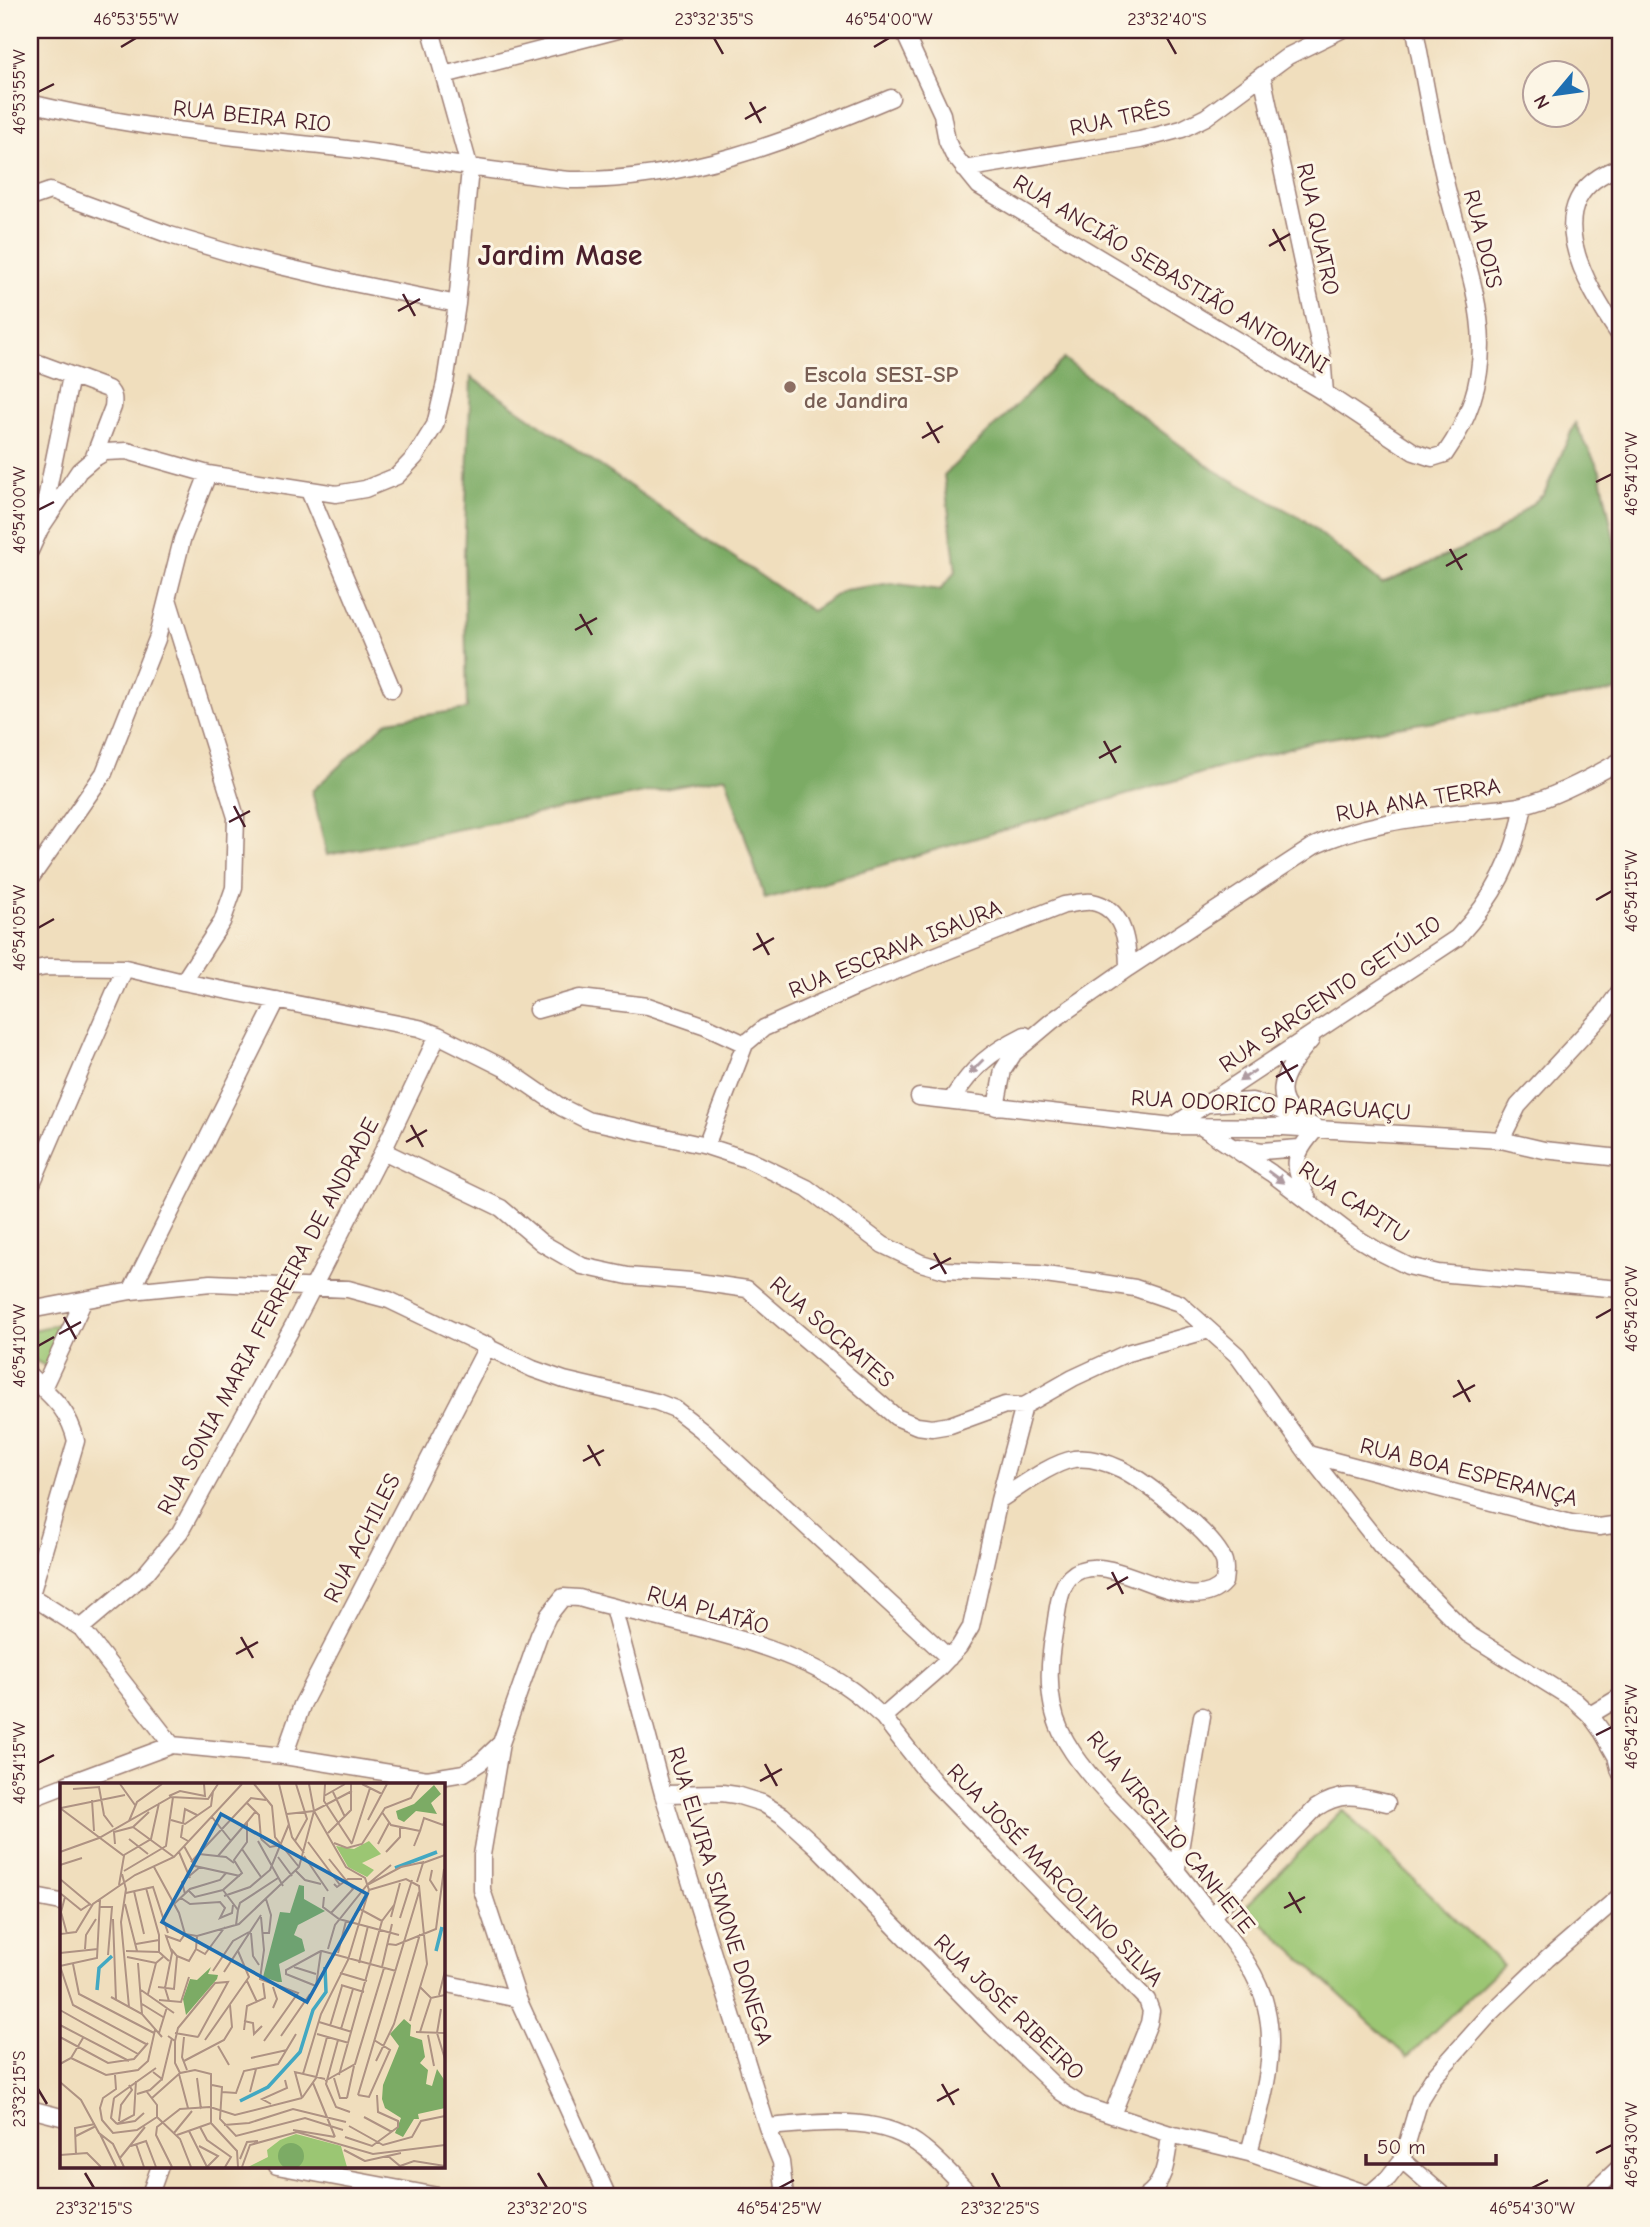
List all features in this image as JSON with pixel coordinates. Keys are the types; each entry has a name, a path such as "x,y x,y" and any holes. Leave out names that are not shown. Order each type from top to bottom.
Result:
{"street":[{"path":"30,551 40,529 79,471 93,458 105,452 127,451 208,474 336,494 365,489 397,476 415,457 436,425 445,383 457,303 470,169 431,30"},
{"path":"444,75 618,30"},
{"name":"RUA ANCIÃO SEBASTIÃO ANTONINI","path":"903,30 942,114 947,141 953,154 979,186 1325,393 1413,452 1432,458 1445,454"},
{"name":"RUA TRÊS","path":"964,169 1140,140 1173,132 1206,117 1288,56 1341,30"},
{"name":"RUA DOIS","path":"1415,30 1443,174 1471,275 1482,333 1478,382 1468,414 1445,454"},
{"name":"RUA QUATRO","path":"1262,75 1322,356 1325,393"},
{"name":"RUA BEIRA RIO","path":"30,103 168,130 342,148 470,169 569,180 638,176 693,167 813,131 891,98"},
{"path":"1620,167 1605,172 1580,195 1573,214 1573,240 1579,264 1598,303 1620,335"},
{"path":"30,198 50,191 250,259 353,284 457,303"},
{"path":"30,360 108,388 114,398 93,458"},
{"path":"40,529 71,376"},
{"path":"30,879 104,773 157,639 183,540 208,474"},
{"path":"309,491 391,689"},
{"path":"169,599 236,817 234,888 222,922 183,982"},
{"name":"RUA ANA TERRA","path":"1052,1021 1314,846 1339,834 1431,816 1524,804 1594,777 1620,761"},
{"name":"RUA SARGENTO GETÚLIO","path":"1173,1126 1457,939 1475,919 1502,878 1519,833 1524,804"},
{"name":"RUA ESCRAVA ISAURA","path":"745,1044 764,1028 860,985 1065,905 1090,902 1107,907 1118,919 1124,932 1128,968"},
{"path":"30,970 46,967 125,968 183,982 419,1028 506,1069 561,1107 587,1120 706,1146 749,1160 807,1188 883,1245 920,1263 945,1270 1038,1274 1135,1288 1180,1303 1237,1355 1308,1454 1381,1546 1468,1634 1574,1700 1590,1715 1616,1756 1620,1772"},
{"path":"30,1188 125,968"},
{"path":"1500,1140 1518,1106 1605,1012 1620,991"},
{"path":"537,1010 580,998 648,1006 706,1026 745,1044 706,1146"},
{"path":"131,1291 277,1000"},
{"path":"1294,1115 1283,1095 1282,1082 1287,1069 1310,1041 1345,1011"},
{"path":"952,1099 968,1074 984,1059 1052,1021"},
{"path":"996,1107 1003,1070 1008,1061 1052,1021"},
{"name":"RUA SONIA MARIA FERREIRA DE ANDRADE","path":"80,1628 146,1573 180,1532 314,1286 438,1035"},
{"name":"RUA ODORICO PARAGUAÇU","path":"919,1097 1173,1126 1247,1125 1500,1140 1544,1150 1620,1158"},
{"path":"1207,1104 1252,1101 1294,1115 1317,1128 1299,1148 1296,1156 1296,1169 1309,1202"},
{"name":"RUA CAPITU","path":"1202,1127 1362,1241 1408,1266 1438,1273 1620,1289"},
{"path":"1232,1146 1262,1151 1299,1148"},
{"name":"RUA SOCRATES","path":"383,1151 500,1208 542,1243 582,1266 628,1276 747,1289 897,1417 917,1426 932,1428 950,1425 1005,1405 1024,1406"},
{"path":"30,1310 131,1291 211,1283 348,1289 389,1300 543,1373 675,1409 702,1430 949,1658"},
{"path":"43,1388 83,1300"},
{"path":"883,1717 949,1658 971,1628 999,1500 1024,1406 1115,1358 1209,1329"},
{"name":"RUA ACHILES","path":"285,1756 302,1705 488,1345"},
{"path":"30,1376 60,1404 72,1423 76,1441 30,1597 80,1628 172,1745"},
{"name":"RUA BOA ESPERANÇA","path":"1308,1454 1571,1523 1599,1527 1620,1524"},
{"name":"RUA VIRGILIO CANHETE","path":"999,1500 1053,1468 1074,1459 1097,1461 1119,1468 1169,1503 1210,1539 1225,1562 1224,1582 1213,1593 1204,1595 1182,1592 1101,1569 1077,1572 1068,1578 1063,1590 1052,1643 1050,1673 1052,1701 1060,1730 1077,1760 1177,1868 1232,1940 1251,1970 1266,2005 1270,2042 1269,2070 1249,2153"},
{"name":"RUA PLATÃO","path":"70,1783 172,1745 285,1756 427,1779 464,1773 481,1762 501,1742 539,1635 554,1607 563,1597 757,1645 805,1663 849,1688 883,1717"},
{"name":"RUA ELVIRA SIMONE DONEGA","path":"612,1607 663,1794 767,2127 781,2162 785,2197"},
{"path":"1590,1715 1620,1697"},
{"path":"1177,1868 1202,1716"},
{"name":"RUA JOSÉ MARCOLINO SILVA","path":"883,1717 935,1783 1147,2000 1151,2011 1149,2024 1112,2115"},
{"path":"501,1742 482,1855 482,1890 518,1999 608,2197"},
{"path":"30,1799 60,1787"},
{"name":"RUA JOSÉ RIBEIRO","path":"663,1794 729,1794 762,1803 782,1815 817,1847 974,2008 1061,2092 1081,2105 1170,2134 1249,2153 1367,2196"},
{"path":"1212,1916 1316,1808 1332,1798 1347,1796 1387,1803"},
{"path":"30,1896 60,1902"},
{"path":"1367,2196 1388,2178 1402,2160 1420,2099 1433,2078 1490,2014 1620,1896"},
{"path":"444,1983 518,1999"},
{"path":"30,2109 60,2117"},
{"path":"767,2127 836,2122 895,2131 924,2148 973,2197"},
{"path":"1145,2197 1161,2179 1170,2134"},
{"path":"1402,2160 1446,2197"},
{"path":"1588,2197 1620,2167"},
{"path":"149,2197 159,2168"},
{"path":"288,2168 443,2197"},
{"path":"947,2197 957,2182"}],"green space":[{"path":"1064,359 1214,470 1304,520 1382,584 1493,535 1544,494 1575,423 1600,471 1620,568 1620,690 1313,741 765,899 726,777 327,855 312,791 388,721 467,709 464,555 471,377 812,611 844,590 891,583 940,590 956,571 944,475"},
{"path":"71,1321 49,1368 30,1358 30,1331"},
{"path":"1342,1810 1503,1965 1407,2057 1245,1907"}],"place":[{"name":"Escola SESI-SP de Jandira","path":"790,387"}],"district":[{"name":"Jardim Mase","path":"560,255"}]}
